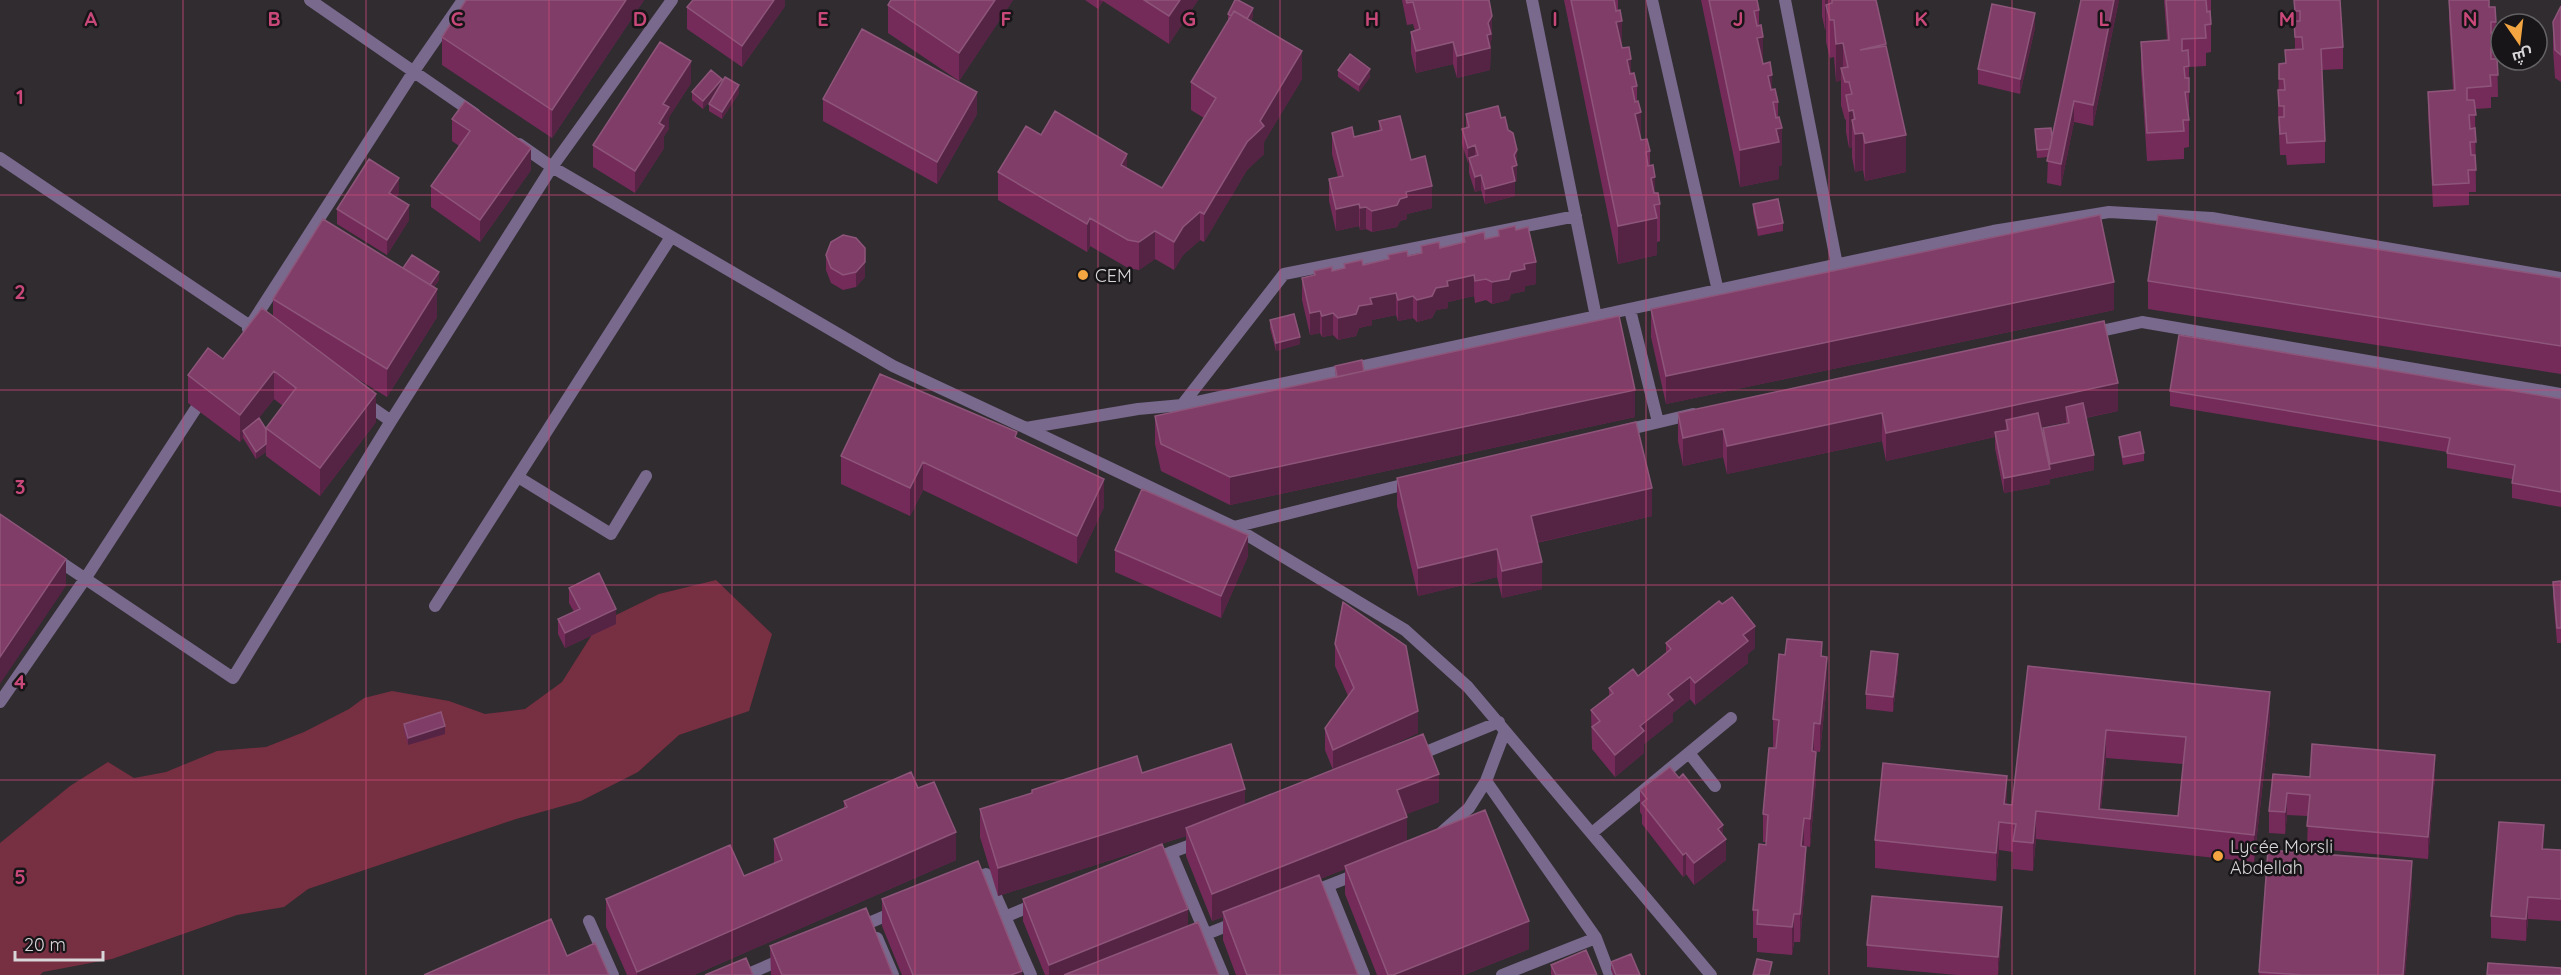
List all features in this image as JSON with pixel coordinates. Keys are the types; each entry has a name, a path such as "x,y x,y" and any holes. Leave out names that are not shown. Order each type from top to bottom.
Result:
{"street":[{"path":"310,0 487,122"},
{"path":"247,331 414,71 463,0"},
{"path":"38,547 233,678 391,421 552,167 672,0"},
{"path":"1533,0 1596,317"},
{"path":"1652,0 1718,291"},
{"path":"1785,0 1838,265"},
{"path":"506,135 552,167 893,366 1234,527 1405,630 1468,687 1711,975"},
{"path":"0,158 247,331 268,338"},
{"path":"1026,428 1182,405 1993,231 2109,212 2212,218 2561,278"},
{"path":"1182,405 1284,274 1576,216"},
{"path":"435,606 671,237"},
{"path":"1630,310 1658,422"},
{"path":"2085,334 2142,322 2561,394"},
{"path":"0,702 85,579 212,384"},
{"path":"353,395 391,421"},
{"path":"1612,433 1704,412"},
{"path":"518,477 611,534 646,476"},
{"path":"1234,527 1417,482"},
{"path":"1592,833 1731,718"},
{"path":"1399,762 1502,727"},
{"path":"1436,838 1468,808 1486,781 1502,727"},
{"path":"1689,753 1715,786"},
{"path":"1486,781 1596,938 1610,975"},
{"path":"1138,865 1214,836"},
{"path":"1171,852 1223,975"},
{"path":"1295,899 1372,868"},
{"path":"955,887 986,874 1007,916 1031,975"},
{"path":"1328,886 1364,975"},
{"path":"1007,916 1051,899"},
{"path":"849,931 913,905"},
{"path":"1176,946 1251,916"},
{"path":"589,921 613,975"},
{"path":"871,922 893,975"},
{"path":"1502,975 1596,938"},
{"path":"751,974 796,954"}],"shaded area":[{"path":"716,580 772,634 749,711 679,735 638,772 581,801 516,819 308,889 284,907 237,915 112,959 43,972 40,975 0,975 0,843 70,786 108,762 134,778 166,772 217,751 266,747 304,732 349,709 364,698 392,691 449,701 485,714 525,709 562,682 593,633 614,616 659,594"}],"building":[{"path":"466,0 626,0 552,110 442,37"},
{"path":"693,0 774,0 742,46 687,7"},
{"path":"891,0 995,0 959,53 888,5"},
{"path":"1144,0 1180,0 1169,16"},
{"path":"1235,0 1253,8 1247,19 1234,11 1231,16 1228,14"},
{"path":"1406,0 1489,0 1492,16 1488,23 1491,34 1487,35 1490,48 1457,56 1453,42 1416,51 1411,32 1420,29 1413,2 1407,3"},
{"path":"1571,0 1614,0 1616,11 1620,10 1622,21 1616,22 1622,48 1629,47 1631,59 1627,60 1630,74 1634,73 1637,86 1632,87 1635,102 1638,101 1641,112 1635,114 1641,140 1647,139 1650,151 1646,152 1648,166 1653,165 1655,177 1651,178 1654,193 1658,193 1660,204 1654,205 1657,218 1618,226"},
{"path":"1709,0 1757,0 1759,10 1754,11 1757,26 1761,25 1763,37 1757,38 1763,64 1770,62 1772,75 1768,76 1771,90 1775,89 1778,102 1773,102 1776,118 1779,117 1782,128 1776,129 1779,142 1740,150"},
{"path":"1832,0 1876,0 1886,44 1860,50 1886,46 1906,135 1865,143 1863,133 1855,134 1852,120 1855,119 1853,110 1849,111 1846,95 1852,94 1849,82 1845,82 1841,68 1848,67 1843,43 1836,44 1834,20 1830,20 1826,5 1832,3"},
{"path":"2081,0 2114,0 2093,105 2074,101 2061,164 2047,161"},
{"path":"2166,0 2206,0 2211,24 2205,25 2206,38 2182,39 2182,51 2188,50 2189,66 2184,67 2185,78 2189,78 2189,92 2185,92 2189,120 2183,120 2184,131 2147,133 2141,42 2169,40"},
{"path":"2294,0 2340,0 2343,47 2321,49 2325,141 2287,143 2286,133 2280,134 2279,117 2284,117 2284,106 2279,106 2278,90 2285,90 2284,79 2279,79 2279,64 2286,63 2285,50 2303,49 2302,37 2295,37 2294,21 2300,21 2300,11 2295,11"},
{"path":"2449,0 2489,0 2489,7 2495,7 2495,12 2489,12 2489,72 2498,72 2498,75 2490,75 2491,86 2467,88 2467,100 2474,100 2476,115 2469,115 2470,129 2475,128 2476,142 2470,142 2471,155 2475,155 2476,170 2468,170 2469,183 2433,185 2428,92 2455,90"},
{"path":"1992,4 2035,13 2020,79 1978,69"},
{"path":"2561,6 2561,55 2555,50 2553,22"},
{"path":"1234,11 1302,51 1260,121 1264,126 1247,142 1204,214 1200,212 1183,227 1174,242 1155,231 1139,242 1128,240 1090,218 1087,224 998,172 1026,126 1041,135 1055,111 1127,154 1121,165 1162,188 1216,98 1191,82"},
{"path":"862,29 977,92 937,162 823,99"},
{"path":"660,42 691,61 663,104 669,107 659,123 664,126 635,171 593,145"},
{"path":"1350,54 1370,69 1359,85 1338,70"},
{"path":"711,70 722,79 703,101 692,92"},
{"path":"725,77 739,85 722,112 709,104"},
{"path":"465,101 531,148 480,220 431,186 470,131 452,119"},
{"path":"1498,106 1501,118 1505,117 1508,130 1513,133 1517,150 1514,155 1517,165 1512,167 1515,181 1485,189 1481,175 1475,177 1469,158 1478,155 1475,145 1468,148 1462,129 1469,127 1466,114"},
{"path":"1400,116 1411,160 1425,156 1432,186 1406,192 1407,197 1400,199 1397,205 1372,211 1366,207 1360,208 1359,204 1336,209 1329,179 1343,176 1332,133 1352,127 1354,137 1382,130 1379,121"},
{"path":"2051,128 2050,149 2037,150 2035,129"},
{"path":"369,159 399,178 389,193 409,205 387,240 337,209"},
{"path":"1778,199 1783,223 1758,228 1753,204"},
{"path":"2100,215 2114,282 1666,376 1651,309"},
{"path":"2158,215 2561,278 2561,346 2148,281"},
{"path":"323,219 437,289 387,369 273,299"},
{"path":"1515,226 1516,230 1528,227 1536,262 1524,264 1525,269 1511,272 1509,279 1492,282 1486,279 1475,281 1474,275 1447,281 1448,286 1436,288 1432,296 1417,300 1413,296 1398,300 1396,293 1370,298 1372,304 1359,306 1356,314 1338,318 1333,313 1322,316 1320,311 1310,313 1302,278 1315,275 1314,271 1332,267 1332,271 1345,268 1344,264 1362,260 1363,265 1389,259 1388,255 1407,251 1408,256 1422,253 1421,246 1439,242 1440,248 1465,242 1464,237 1484,232 1485,239 1499,236 1498,230"},
{"path":"843,235 856,238 865,248 865,262 856,272 843,275 831,268 826,255 831,242"},
{"path":"412,255 439,272 430,285 403,268"},
{"path":"262,308 376,394 320,468 266,428 296,388 274,371 240,415 188,375 208,348 223,359"},
{"path":"1294,314 1300,337 1276,343 1270,320"},
{"path":"1619,316 1635,390 1230,477 1161,444 1155,416"},
{"path":"2104,321 2118,383 1886,433 1882,413 1727,446 1723,429 1683,438 1678,413"},
{"path":"2179,335 2561,399 2561,492 2512,483 2515,465 2447,453 2450,438 2170,391"},
{"path":"1362,360 1364,371 1337,377 1335,366"},
{"path":"880,374 1017,432 1015,437 1104,479 1077,536 923,462 910,488 841,456"},
{"path":"2083,403 2094,455 2050,464 2043,428 2069,423 2066,407"},
{"path":"2038,413 2050,469 2004,478 1995,432 2008,430 2006,420"},
{"path":"259,418 266,429 266,444 256,452 243,431"},
{"path":"1636,422 1652,488 1531,516 1542,562 1502,571 1497,549 1418,568 1397,478"},
{"path":"2140,432 2144,453 2123,457 2119,437"},
{"path":"1142,489 1248,535 1221,596 1115,550"},
{"path":"0,514 66,559 0,657"},
{"path":"599,573 616,609 565,633 558,619 580,609 569,588"},
{"path":"2561,581 2561,628 2557,628 2553,582"},
{"path":"1732,597 1755,626 1743,635 1748,641 1695,683 1690,677 1668,694 1673,700 1640,726 1644,731 1615,755 1592,727 1600,721 1591,710 1613,693 1609,688 1633,669 1638,676 1671,649 1666,643 1719,601 1722,604"},
{"path":"1343,602 1406,646 1418,711 1333,750 1325,728 1354,688 1335,644"},
{"path":"1787,639 1822,642 1821,656 1827,657 1820,724 1814,723 1812,751 1816,752 1810,819 1804,818 1801,846 1806,847 1800,914 1794,914 1792,927 1757,924 1758,910 1753,910 1759,844 1766,845 1768,815 1763,814 1769,748 1776,748 1779,720 1773,719 1779,654 1785,655"},
{"path":"1871,651 1898,654 1893,697 1866,694"},
{"path":"2028,666 2270,692 2254,835 2036,811 2033,843 2013,841 2016,824 1999,822 1996,853 1875,840 1883,763 2007,776 2004,804 2012,805","holes":["2106,730 2186,737 2178,816 2099,809"]},
{"path":"441,712 445,726 408,738 404,724"},
{"path":"1423,734 1439,774 1397,790 1407,817 1212,894 1186,828"},
{"path":"1231,744 1245,789 998,868 980,809 1137,756 1142,773"},
{"path":"2312,744 2435,755 2428,837 2307,826 2310,795 2287,793 2285,812 2269,811 2273,774 2310,777"},
{"path":"1670,767 1679,778 1683,774 1723,825 1718,829 1726,839 1694,863 1686,853 1683,855 1642,803 1647,799 1640,790"},
{"path":"911,772 918,788 934,782 956,832 637,972 606,899 730,845 744,876 782,860 774,839 847,807 844,801"},
{"path":"1485,810 1529,921 1388,975 1345,866"},
{"path":"2499,822 2544,825 2542,849 2561,850 2561,899 2528,897 2526,919 2491,916"},
{"path":"1162,844 1188,909 1049,965 1023,899"},
{"path":"2268,850 2412,861 2403,975 2303,975 2259,972"},
{"path":"978,861 1022,971 1011,975 913,975 882,899"},
{"path":"1319,875 1358,975 1247,975 1223,912"},
{"path":"1872,896 2002,907 1998,957 1867,945"},
{"path":"866,908 893,975 782,975 770,946"},
{"path":"551,919 567,956 595,943 609,975 424,975"},
{"path":"1198,922 1219,975 1064,975"},
{"path":"1586,950 1597,975 1556,975 1551,965"},
{"path":"1631,954 1640,975 1616,975 1611,962"},
{"path":"746,958 753,975 705,975"},
{"path":"1757,959 1772,962 1769,975 1753,975"},
{"path":"2488,963 2561,968 2561,975 2487,975"}],"place":[{"name":"CEM","path":"1083,275"},
{"name":"Lycée Morsli Abdellah","path":"2218,856"}]}
